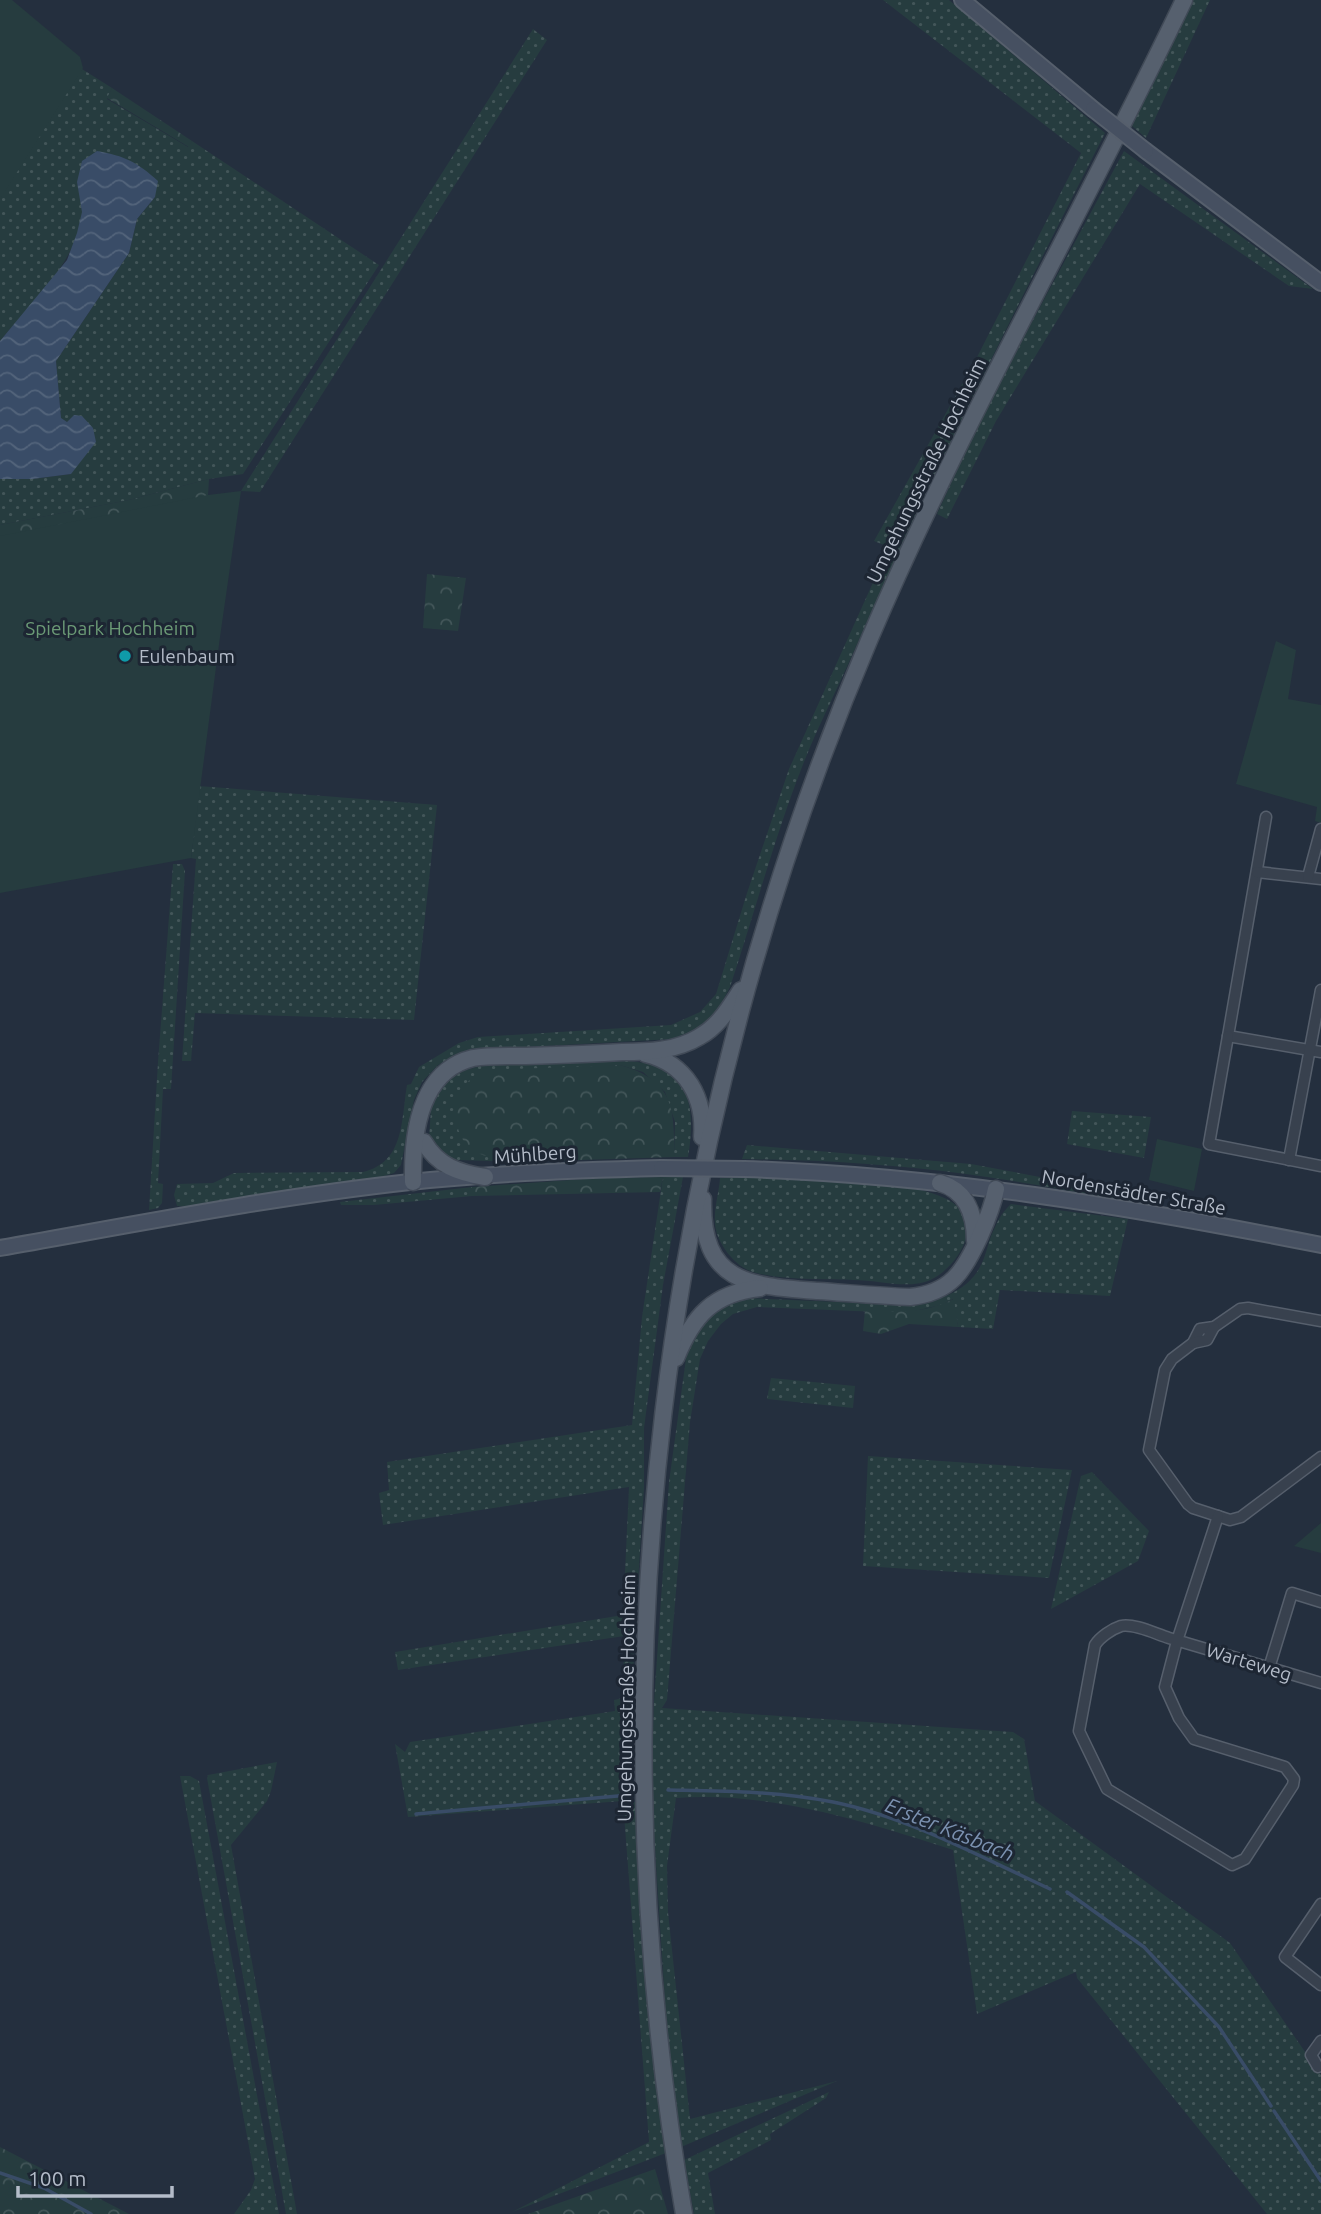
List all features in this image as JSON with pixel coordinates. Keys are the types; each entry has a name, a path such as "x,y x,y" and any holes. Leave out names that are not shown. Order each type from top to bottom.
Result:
{"main road":[{"path":"962,0 1093,109 1321,284"},
{"name":"Umgehungsstraße Hochheim","path":"750,976 793,839 829,739 908,553 965,432 1130,112 1184,0"},
{"path":"699,1183 750,976"},
{"path":"413,1182 412,1161 424,1101 434,1083 448,1069 464,1061 482,1057 634,1052 671,1048 701,1037 724,1017 750,976"},
{"path":"634,1052 652,1055 670,1063 684,1075 695,1091 703,1119 699,1183"},
{"path":"413,1182 424,1166 426,1154 419,1121"},
{"path":"424,1142 431,1154 442,1164 470,1175 485,1177"},
{"path":"705,1158 704,1227 711,1249 735,1276 751,1284 769,1288 919,1296 936,1291 952,1281 964,1268 991,1210 993,1188"},
{"name":"Mühlberg","path":"0,1248 229,1208 413,1182 660,1168 744,1169"},
{"name":"Nordenstädter Straße","path":"744,1169 853,1175 993,1188 1138,1211 1321,1245"},
{"name":"Umgehungsstraße Hochheim","path":"684,2214 657,2012 645,1826 644,1695 653,1510 667,1380 699,1183"},
{"path":"940,1183 953,1188 964,1198 971,1210 975,1226"},
{"path":"974,1248 978,1202 993,1188"},
{"path":"667,1380 686,1333 701,1314 731,1294 769,1288"}],"street":[{"path":"1266,817 1209,1144 1321,1166"},
{"path":"1308,877 1321,829"},
{"path":"1257,872 1321,879"},
{"path":"1289,1160 1321,990"},
{"path":"1228,1036 1321,1052"},
{"path":"1321,1321 1248,1308 1240,1309 1214,1327 1200,1329 1193,1343 1172,1359 1165,1370 1149,1450 1188,1504 1235,1520 1247,1514 1321,1457"},
{"path":"1177,1641 1122,1626 1101,1637 1095,1645 1080,1735 1111,1793 1229,1864 1237,1865 1245,1859 1290,1791 1294,1779 1291,1772 1280,1765 1194,1739 1165,1687 1177,1641 1218,1516"},
{"path":"1269,1668 1292,1593 1321,1602"},
{"name":"Warteweg","path":"1177,1641 1321,1683"},
{"path":"1321,1904 1285,1957 1321,1985"},
{"path":"1318,2067 1311,2056 1321,2041"}],"green space":[{"path":"0,0 82,69 112,88 107,99 188,147 192,141 379,265 243,474 0,525 0,479 32,479 71,474 67,422 61,419 56,361 129,253 137,219 155,197 77,182 82,214 71,249 50,282 0,341"},
{"path":"0,0 12,0 80,57 83,68 0,199"},
{"path":"883,0 949,0 1105,133 945,455 816,734 784,817 725,997 708,1020 673,1039 489,1049 454,1057 438,1065 422,1082 414,1100 401,1165 394,1173 378,1178 192,1207 177,1206 174,1195 177,1184 213,1183 234,1173 363,1172 377,1167 394,1149 402,1125 407,1085 411,1084 419,1067 459,1043 478,1037 671,1025 700,1012 716,994 789,769 889,547 874,541 974,363 1081,153"},
{"path":"1191,0 1210,0 1146,138 1131,125"},
{"path":"533,29 547,40 260,492 241,491"},
{"path":"112,88 192,141 189,147 107,98"},
{"path":"1124,151 1313,289 1289,286 1140,184 996,421 947,519 937,514 985,409"},
{"path":"209,479 208,495 192,523 0,576 0,525 129,500"},
{"name":"Spielpark Hochheim","path":"241,491 191,858 0,893 0,536 208,495"},
{"path":"427,574 466,578 458,631 423,628"},
{"path":"1276,641 1296,650 1288,699 1321,705 1321,823 1315,821 1317,807 1236,784"},
{"path":"199,786 437,805 414,1020 195,1013 191,1061 182,1061 196,859 191,858"},
{"path":"173,864 182,864 185,871 171,1089 163,1089 158,1183 163,1184 162,1203 158,1208 149,1210 158,1062"},
{"path":"627,1061 664,1070 676,1079 684,1090 691,1120 688,1157 674,1157 675,1122 665,1092 643,1072 620,1065 595,1067 480,1153 517,1162 442,1157 429,1139 431,1108 450,1079 463,1071 480,1066 509,1064"},
{"path":"620,1065 651,1079 667,1098 673,1124 674,1157 517,1162 479,1154 464,1142 456,1120 457,1096 465,1084 487,1070"},
{"path":"1072,1111 1151,1117 1144,1158 1067,1144"},
{"path":"1157,1139 1202,1149 1194,1191 1149,1180"},
{"path":"747,1145 971,1164 1125,1193 1133,1197 1129,1201 986,1177 910,1168 742,1159"},
{"path":"663,1177 683,1177 663,1285 644,1428 644,1488 633,1706 629,1709 629,1791 631,1800 635,1802 644,1958 666,2153 512,2212 649,2142 623,1801 408,1817 395,1744 405,1752 410,1742 615,1711 614,1700 623,1698 624,1636 398,1670 395,1652 623,1615 629,1487 383,1525 379,1493 389,1490 387,1462 632,1425 642,1317"},
{"path":"663,1177 660,1192 472,1196 472,1187 599,1178"},
{"path":"720,1178 807,1178 910,1188 937,1195 956,1205 964,1214 966,1237 956,1259 947,1268 938,1276 920,1283 798,1278 754,1272 735,1261 718,1235 715,1217"},
{"path":"472,1187 472,1196 374,1205 341,1205 340,1202"},
{"path":"1011,1204 1128,1219 1110,1296 1000,1290 993,1329 958,1327 953,1299 941,1305 905,1313 757,1307 733,1314 708,1341 700,1359 690,1422 667,1700 662,1708 1013,1732 1024,1739 1035,1801 1230,1943 1321,2075 1321,2214 1267,2214 1077,1978 1076,1972 977,2014 953,1850 816,1810 746,1799 676,1798 667,1866 668,1912 690,2119 837,2081 681,2147 667,2033 651,1787 669,1482 688,1344 709,1315 724,1305 746,1298 909,1305 947,1296 964,1286 977,1272 997,1223"},
{"path":"954,1299 958,1327 909,1324 881,1334 863,1331 865,1310 921,1310"},
{"path":"771,1378 855,1386 853,1408 767,1399"},
{"path":"868,1456 1072,1470 1049,1578 863,1566"},
{"path":"1092,1472 1149,1531 1138,1561 1051,1609 1081,1476"},
{"path":"1321,1523 1321,1553 1294,1546"},
{"path":"277,1762 267,1801 231,1845 297,2214 286,2214 207,1778 208,1775"},
{"path":"180,1776 190,1776 199,1781 279,2214 234,2214 251,2190 255,2179"},
{"path":"829,2092 826,2098 770,2134 771,2140 708,2173 715,2214 694,2214 684,2160"},
{"path":"0,2147 129,2214 0,2214"},
{"path":"655,2169 668,2214 528,2214"}],"water":[{"path":"97,151 130,161 158,181 155,197 137,219 129,253 56,361 61,418 67,422 74,415 82,416 93,428 96,442 71,474 32,479 0,479 0,341 67,260 82,212 77,182 82,161"}],"waterway":[{"name":"Erster Käsbach","path":"668,1790 792,1796 861,1809 944,1839 1050,1889"},
{"name":"Erster Käsbach","path":"416,1814 629,1795"},
{"name":"Erster Käsbach","path":"1067,1892 1144,1947 1219,2027 1271,2106"},
{"name":"Erster Käsbach","path":"1274,2111 1321,2181"},
{"path":"0,2173 44,2188 91,2214"}],"place":[{"name":"Eulenbaum","path":"125,656"}]}
